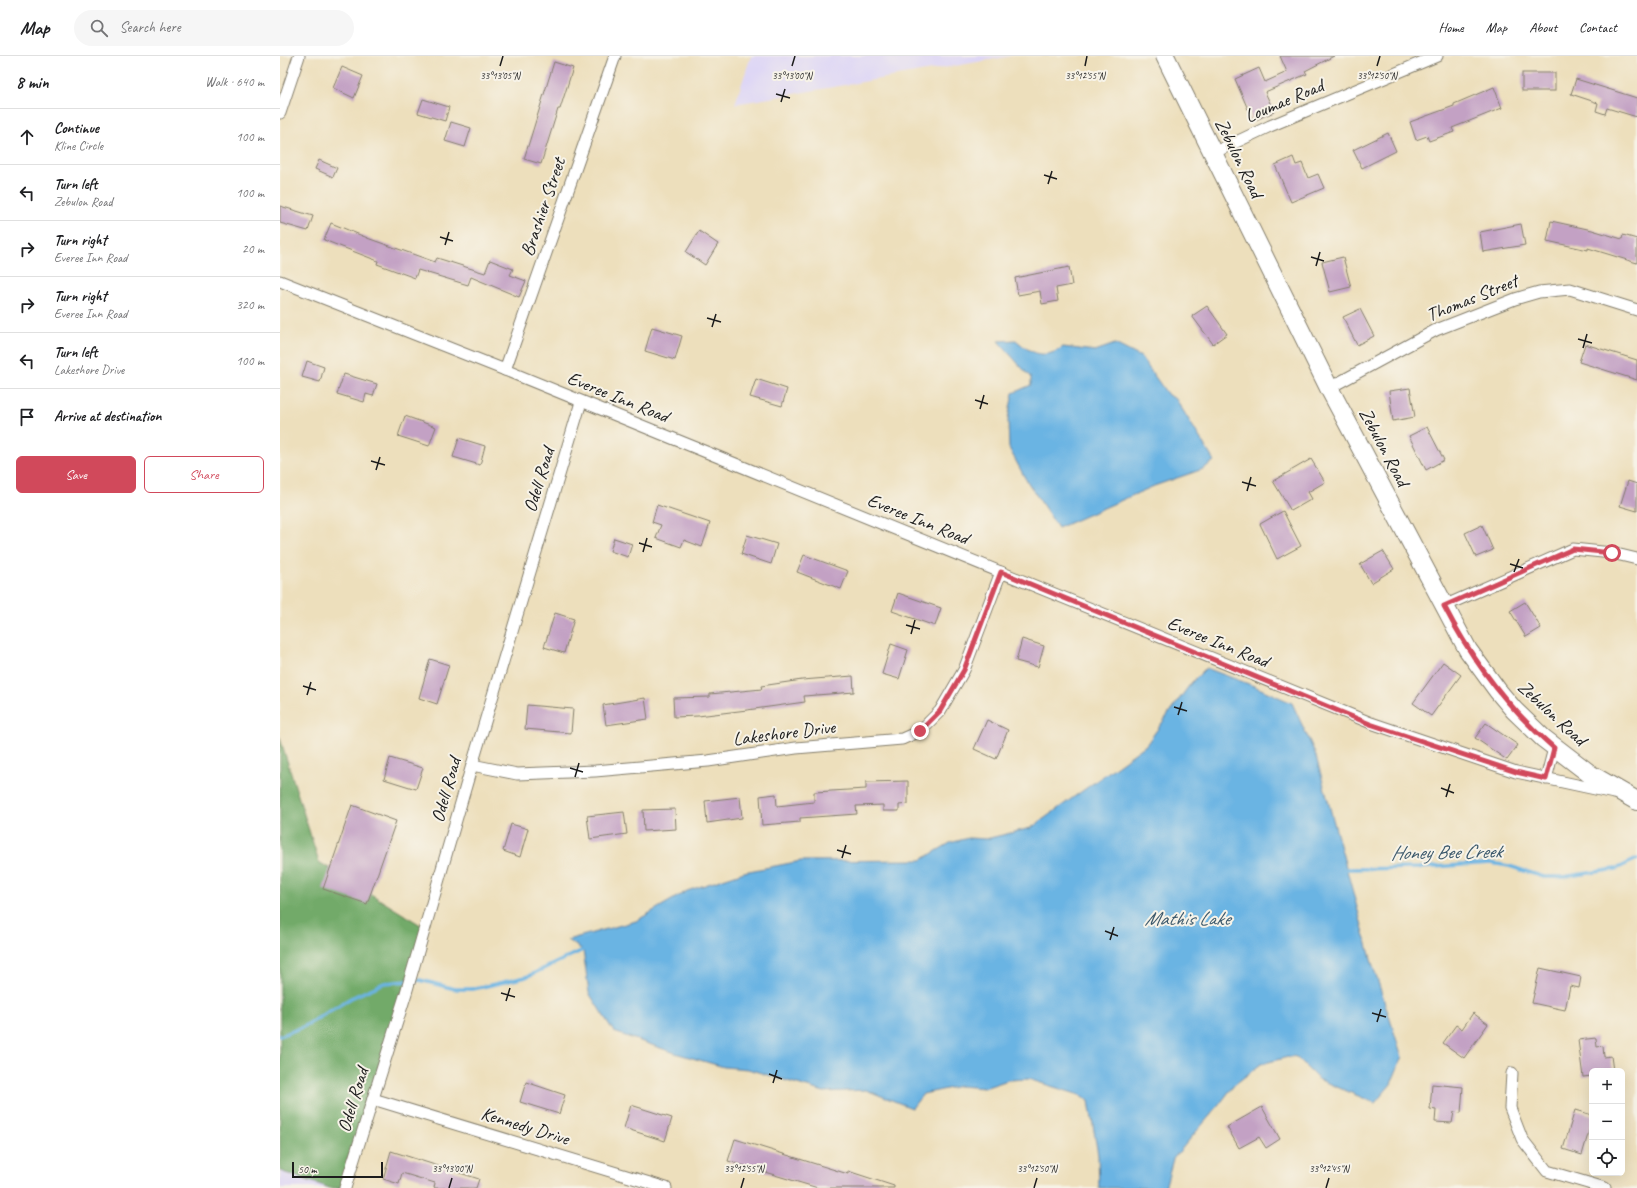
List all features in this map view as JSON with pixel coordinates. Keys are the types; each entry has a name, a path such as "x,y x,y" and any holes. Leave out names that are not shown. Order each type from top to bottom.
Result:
{"main road":[{"name":"Zebulon Road","path":"1165,56 1329,388 1468,650 1486,676 1514,710 1554,748 1590,774 1632,799"}],"street":[{"path":"280,113 299,56"},
{"name":"Brashier Street","path":"505,370 615,56"},
{"name":"Loumae Road","path":"1213,153 1270,126 1437,56"},
{"name":"Everee Inn Road","path":"280,281 505,370 1370,724 1516,772 1632,799"},
{"name":"Thomas Street","path":"1329,388 1436,330 1515,299 1539,292 1570,289 1637,310"},
{"name":"Odell Road","path":"345,1188 406,993 472,765 582,402"},
{"path":"1444,606 1573,549 1612,553 1637,559"},
{"name":"Lakeshore Drive","path":"472,765 517,774 595,771 708,761 796,748 902,739 920,731 940,711 964,670 1001,572"},
{"path":"1546,779 1554,748"},
{"path":"1512,1073 1510,1108 1522,1139 1547,1171 1605,1188"},
{"name":"Kennedy Drive","path":"372,1099 666,1188"}],"shaded area":[{"path":"751,56 1012,56 735,104"},
{"path":"280,1171 330,1188 280,1188"}],"green space":[{"path":"280,738 319,862 424,927 340,1188 330,1188 280,1171"}],"water":[{"path":"1016,340 1027,349 1038,354 1050,353 1063,347 1095,351 1115,344 1141,357 1168,395 1176,399 1214,461 1203,469 1154,486 1058,528 1025,478 1009,448 1008,419 1013,393 1031,385 1031,378 998,341"},
{"name":"Mathis Lake","path":"1206,668 1254,686 1292,703 1315,753 1373,966 1402,1057 1391,1084 1375,1103 1318,1079 1296,1057 1292,1056 1261,1064 1234,1085 1173,1159 1165,1188 1099,1188 1098,1155 1089,1101 1083,1096 1028,1079 1008,1080 984,1088 960,1086 923,1094 912,1108 866,1090 824,1092 748,1069 724,1067 675,1053 614,1032 589,993 583,950 567,940 636,921 687,891 744,872 801,861 921,860 950,843 968,838 986,839 1031,828 1146,745 1191,683"}],"building":[{"path":"1280,56 1334,56 1305,71 1307,74 1265,92 1274,112 1253,121 1235,79 1259,68 1265,82 1287,72"},
{"path":"554,62 573,68 560,109 558,109 541,164 524,159"},
{"path":"342,67 363,76 354,98 333,88"},
{"path":"1522,73 1555,73 1555,91 1522,91"},
{"path":"1576,79 1637,98 1637,117 1607,108 1605,114 1596,111 1598,103 1571,94"},
{"path":"1494,87 1502,108 1452,128 1454,132 1429,141 1427,136 1416,140 1410,122 1454,106 1454,104"},
{"path":"423,99 449,107 445,121 418,113"},
{"path":"451,122 471,128 465,147 445,141"},
{"path":"1388,133 1396,151 1362,168 1353,150"},
{"path":"1293,157 1296,165 1302,163 1308,178 1318,174 1324,188 1291,202 1275,165"},
{"path":"319,160 337,168 333,177 315,169"},
{"path":"280,206 313,216 308,231 280,223"},
{"path":"1551,221 1592,230 1622,239 1623,235 1637,239 1637,263 1588,248 1588,250 1547,241"},
{"path":"331,223 370,239 435,262 437,258 485,273 490,260 513,269 510,275 526,281 519,297 471,277 468,285 418,270 415,278 377,264 378,261 324,240"},
{"path":"1521,224 1525,245 1483,252 1480,232"},
{"path":"699,231 718,244 705,265 686,252"},
{"path":"1343,257 1351,287 1330,292 1322,262"},
{"path":"1069,267 1072,285 1056,288 1058,301 1042,304 1040,291 1018,295 1015,278"},
{"path":"1207,306 1227,334 1213,344 1192,316"},
{"path":"1360,309 1374,336 1357,345 1343,317"},
{"path":"652,327 682,336 675,360 645,351"},
{"path":"1585,344 1637,360 1637,380 1579,362"},
{"path":"307,361 324,367 320,382 302,377"},
{"path":"344,374 377,384 373,396 366,394 364,402 337,394"},
{"path":"756,379 787,389 782,406 750,397"},
{"path":"1410,388 1415,417 1393,421 1389,391"},
{"path":"405,416 436,427 429,446 398,436"},
{"path":"1427,427 1444,460 1426,470 1409,436"},
{"path":"459,438 485,446 480,465 453,457"},
{"path":"1311,459 1325,482 1308,492 1312,499 1291,511 1273,481"},
{"path":"1628,481 1637,484 1637,511 1620,506"},
{"path":"657,505 710,523 702,547 684,540 681,547 656,538 661,525 652,522"},
{"path":"1283,511 1301,546 1277,559 1260,524"},
{"path":"1482,525 1493,550 1476,557 1465,533"},
{"path":"747,535 777,544 771,564 741,554"},
{"path":"614,538 632,544 628,557 610,551"},
{"path":"1383,551 1394,569 1371,583 1360,564"},
{"path":"804,555 848,571 841,589 797,572"},
{"path":"898,593 941,608 935,626 892,611"},
{"path":"1525,602 1541,628 1526,637 1510,611"},
{"path":"555,613 574,619 564,653 544,647"},
{"path":"1022,639 1044,646 1038,667 1016,661"},
{"path":"891,644 908,650 899,679 882,674"},
{"path":"430,659 449,665 437,704 419,698"},
{"path":"1443,662 1461,675 1431,716 1413,703"},
{"path":"853,676 854,692 804,696 805,702 698,716 674,717 673,698 710,697 710,694 762,689 761,686 802,680"},
{"path":"645,698 648,719 606,725 603,705"},
{"path":"527,705 573,709 571,733 525,729"},
{"path":"987,720 1008,730 996,759 974,749"},
{"path":"1486,723 1518,745 1507,760 1475,738"},
{"path":"390,758 423,768 416,789 384,779"},
{"path":"908,781 908,804 899,805 899,811 883,811 883,805 856,806 857,814 800,818 800,822 762,825 760,796 776,794 777,806 814,802 814,792 866,789 866,782"},
{"path":"740,797 742,818 707,823 705,801"},
{"path":"352,805 396,821 367,904 323,889"},
{"path":"675,809 676,829 644,831 643,810"},
{"path":"624,812 627,834 590,839 587,816"},
{"path":"511,824 528,829 520,857 503,851"},
{"path":"1540,968 1581,977 1579,988 1570,986 1565,1010 1532,1003"},
{"path":"1473,1013 1488,1024 1464,1058 1443,1043 1456,1025 1462,1029"},
{"path":"1596,1038 1597,1047 1603,1046 1604,1057 1611,1056 1613,1068 1589,1068 1589,1076 1583,1077 1578,1040"},
{"path":"526,1082 565,1095 559,1114 520,1102"},
{"path":"1432,1084 1463,1087 1461,1113 1454,1112 1452,1123 1435,1122 1436,1110 1430,1109"},
{"path":"631,1105 672,1118 665,1141 624,1128"},
{"path":"1262,1107 1280,1139 1266,1148 1259,1137 1239,1148 1227,1127"},
{"path":"1575,1110 1589,1114 1589,1131 1582,1155 1563,1149"},
{"path":"735,1139 848,1174 848,1171 894,1186 894,1188 818,1188 728,1161"},
{"path":"391,1151 479,1179 476,1188 434,1188 435,1183 402,1173 399,1184 383,1179"}],"waterway":[{"name":"Honey Bee Creek","path":"1346,869 1419,868 1491,863 1509,866 1544,877 1562,877 1616,869 1637,859"},
{"name":"Honey Bee Creek","path":"280,1036 305,1026 351,998 384,983 420,980 455,989 473,989 526,977 583,950"}],"route":[{"path":"920,731 940,711 964,670 1001,572 1370,724 1516,772 1546,779 1554,748 1514,710 1482,671 1455,628 1444,606 1573,549 1612,553"}]}
